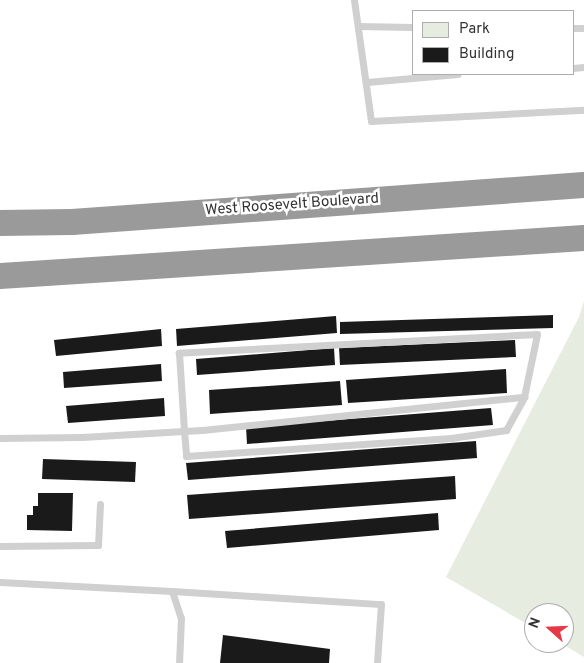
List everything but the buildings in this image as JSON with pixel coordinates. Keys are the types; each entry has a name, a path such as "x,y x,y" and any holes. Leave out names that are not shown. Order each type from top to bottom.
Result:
{"highway":[{"name":"West Roosevelt Boulevard","path":"0,223 72,222 584,185"},
{"path":"0,276 584,238"}],"lane":[{"path":"354,0 371,121 584,110"},
{"path":"358,26 412,27"},
{"path":"367,82 447,75"},
{"path":"537,334 524,397 506,430 451,438 186,456 184,431 179,353 537,334"},
{"path":"0,438 184,431 524,397"},
{"path":"0,546 98,544 100,504"},
{"path":"0,582 381,604 377,663"},
{"path":"172,591 180,618 178,663"}],"green space":[{"path":"584,301 584,657 574,651 574,603 524,603 524,622 446,577 579,317"}]}
